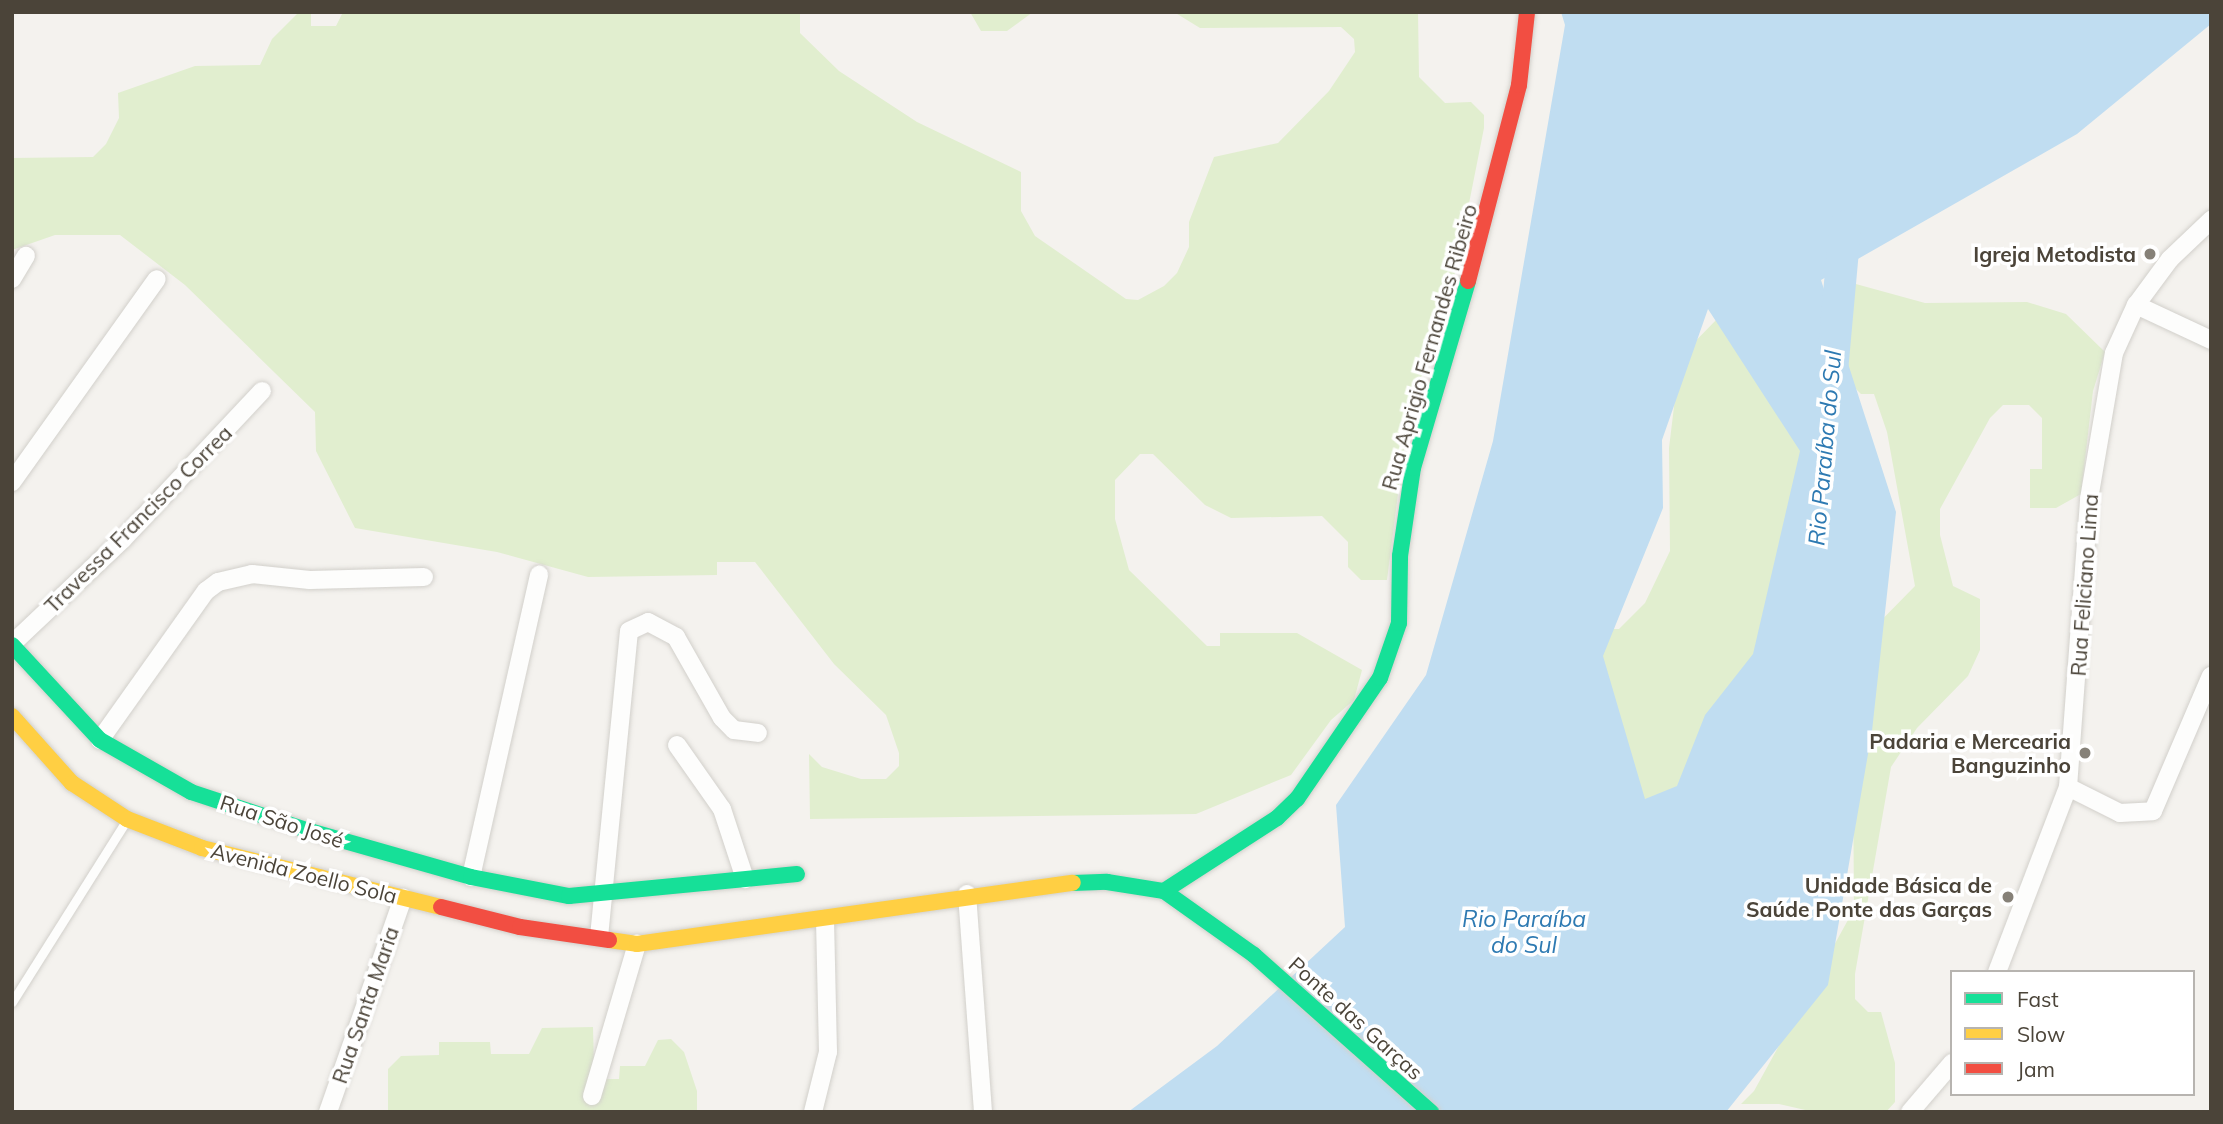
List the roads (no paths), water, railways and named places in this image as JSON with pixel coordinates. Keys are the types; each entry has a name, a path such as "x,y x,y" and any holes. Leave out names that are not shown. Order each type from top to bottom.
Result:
{"street":[{"name":"Rua Aprigio Fernandes Ribeiro","path":"1164,891 1253,836 1287,808 1380,678 1399,623 1400,556 1413,468 1492,200 1519,85 1527,12"},
{"name":"Rua Feliciano Lima","path":"1998,970 2067,787 2088,499 2114,354 2136,305 2170,259 2211,220"},
{"path":"12,279 26,256"},
{"path":"12,482 157,279"},
{"path":"2136,305 2211,340"},
{"name":"Travessa Francisco Correa","path":"12,644 123,539 262,391"},
{"path":"100,740 206,591 218,582 252,574 310,580 424,578"},
{"path":"471,877 539,575"},
{"path":"598,937 629,631 648,622 676,637 722,718 734,730 758,733"},
{"name":"Rua São José","path":"12,644 100,740 191,792 471,877 569,896 601,896 797,874"},
{"path":"2067,787 2120,813 2153,811 2211,676"},
{"name":"Avenida Zoello Sola","path":"12,716 72,783 127,819 202,848 520,927 637,944 825,919 967,894 1107,882 1164,891 1254,955"},
{"path":"677,745 722,809 745,879"},
{"path":"967,894 983,1112"},
{"name":"Rua Santa Maria","path":"328,1112 403,898"},
{"path":"813,1112 828,1052 825,919"},
{"path":"592,1096 637,944"},
{"name":"Ponte das Garças","path":"1254,955 1431,1112"},
{"path":"1910,1112 1950,1065"}],"lane":[{"path":"12,1002 127,819"}],"water":[{"name":"Rio Paraíba do Sul","path":"1561,12 2211,12 2211,24 2077,134 1821,280 1896,512 1872,731 1828,985 1726,1112 1128,1112 1217,1046 1345,927 1336,805 1426,675 1493,441 1565,25","holes":["1708,309 1800,451 1753,654 1705,715 1677,786 1645,799 1603,656 1663,508 1662,440"]}],"waterway":[{"name":"Rio Paraíba do Sul","path":"1832,371 1845,227"}],"place":[{"name":"Igreja Metodista","path":"2150,254"},
{"name":"Padaria e Mercearia Banguzinho","path":"2085,753"},
{"name":"Unidade Básica de Saúde Ponte das Garças","path":"2008,897"}]}
